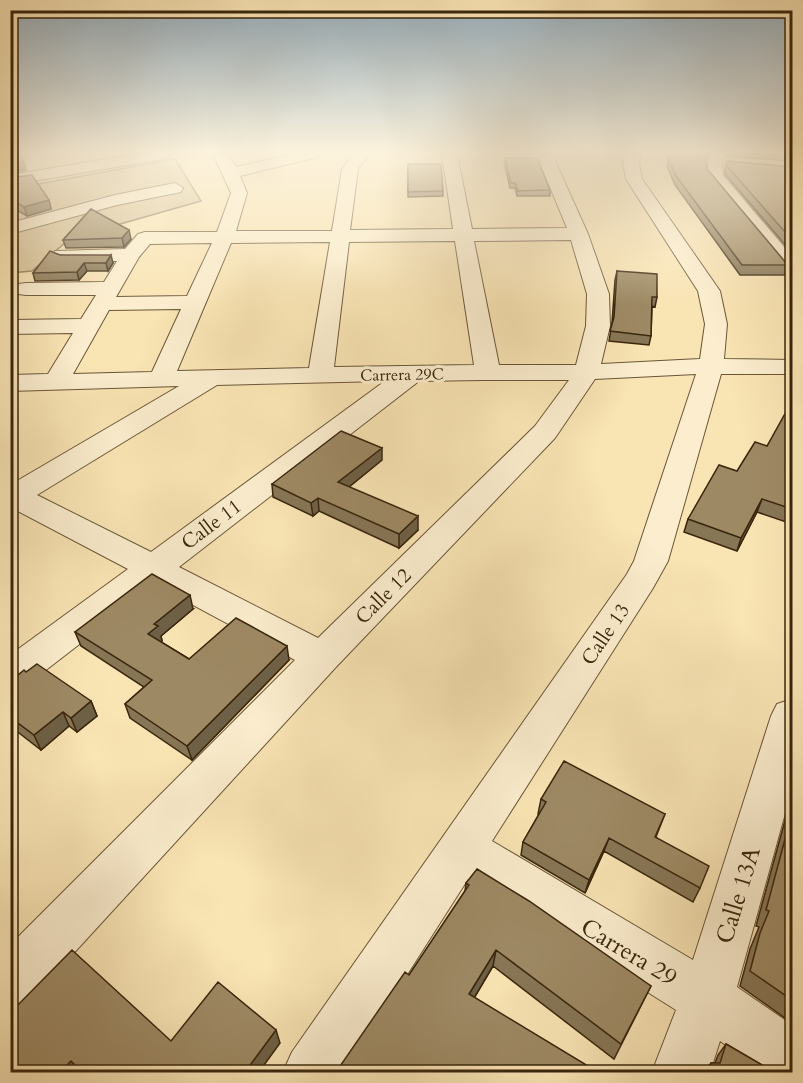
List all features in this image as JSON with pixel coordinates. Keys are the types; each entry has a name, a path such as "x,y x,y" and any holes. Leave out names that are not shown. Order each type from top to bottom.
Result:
{"street":[{"path":"10,229 97,205"},
{"path":"161,379 225,235 235,205"},
{"path":"320,375 344,205"},
{"path":"458,205 488,374"},
{"name":"Calle 12","path":"10,982 322,657 545,432 586,372 598,326 598,294 579,234 566,205"},
{"name":"Calle 13","path":"312,1072 651,561 711,366 716,324 709,291 651,205"},
{"path":"739,205 792,268"},
{"path":"56,382 130,255 145,238 225,235 579,234"},
{"path":"62,255 130,255"},
{"path":"26,289 196,302"},
{"path":"10,327 88,326"},
{"name":"Carrera 29C","path":"10,383 413,373 586,372 711,366 792,367"},
{"name":"Calle 11","path":"10,676 413,373"},
{"path":"12,496 212,378"},
{"path":"12,496 322,657"},
{"name":"Calle 13A","path":"681,1072 707,999 792,716"},
{"name":"Carrera 29","path":"462,849 707,999 792,1058"}],"shaded area":[{"path":"11,205 189,205 71,238 32,271 11,273"}],"building":[{"path":"697,205 737,205 786,263 792,265 742,265"},
{"path":"761,205 792,205 792,240"},
{"path":"91,209 129,230 122,238 63,240"},
{"path":"50,251 60,255 111,255 106,263 84,263 77,272 33,273"},
{"path":"617,271 657,274 657,297 652,297 651,336 610,331 614,317"},
{"path":"786,412 792,414 792,509 762,499 741,538 688,519 719,465 737,471 755,442 767,446"},
{"path":"341,431 382,448 338,482 418,516 399,534 318,498 311,503 272,484"},
{"path":"152,574 190,595 154,624 158,626 148,634 189,659 236,618 287,646 187,746 125,704 152,680 75,632"},
{"path":"37,664 91,701 71,718 63,712 34,735 10,717 10,676 18,675 24,670 26,672"},
{"path":"564,761 665,814 655,837 709,866 700,888 609,838 589,880 523,842 546,802 541,799"},
{"path":"792,813 792,1000 750,971 760,933 769,911 766,910"},
{"path":"477,869 529,901 651,986 621,1044 496,950 469,994 598,1072 336,1072 405,972 409,975 469,885 466,883"},
{"path":"72,950 171,1041 218,982 276,1030 245,1072 82,1072 71,1061 60,1072 10,1072 10,1013"},
{"path":"726,1044 774,1072 708,1072 711,1063 720,1063"}]}
